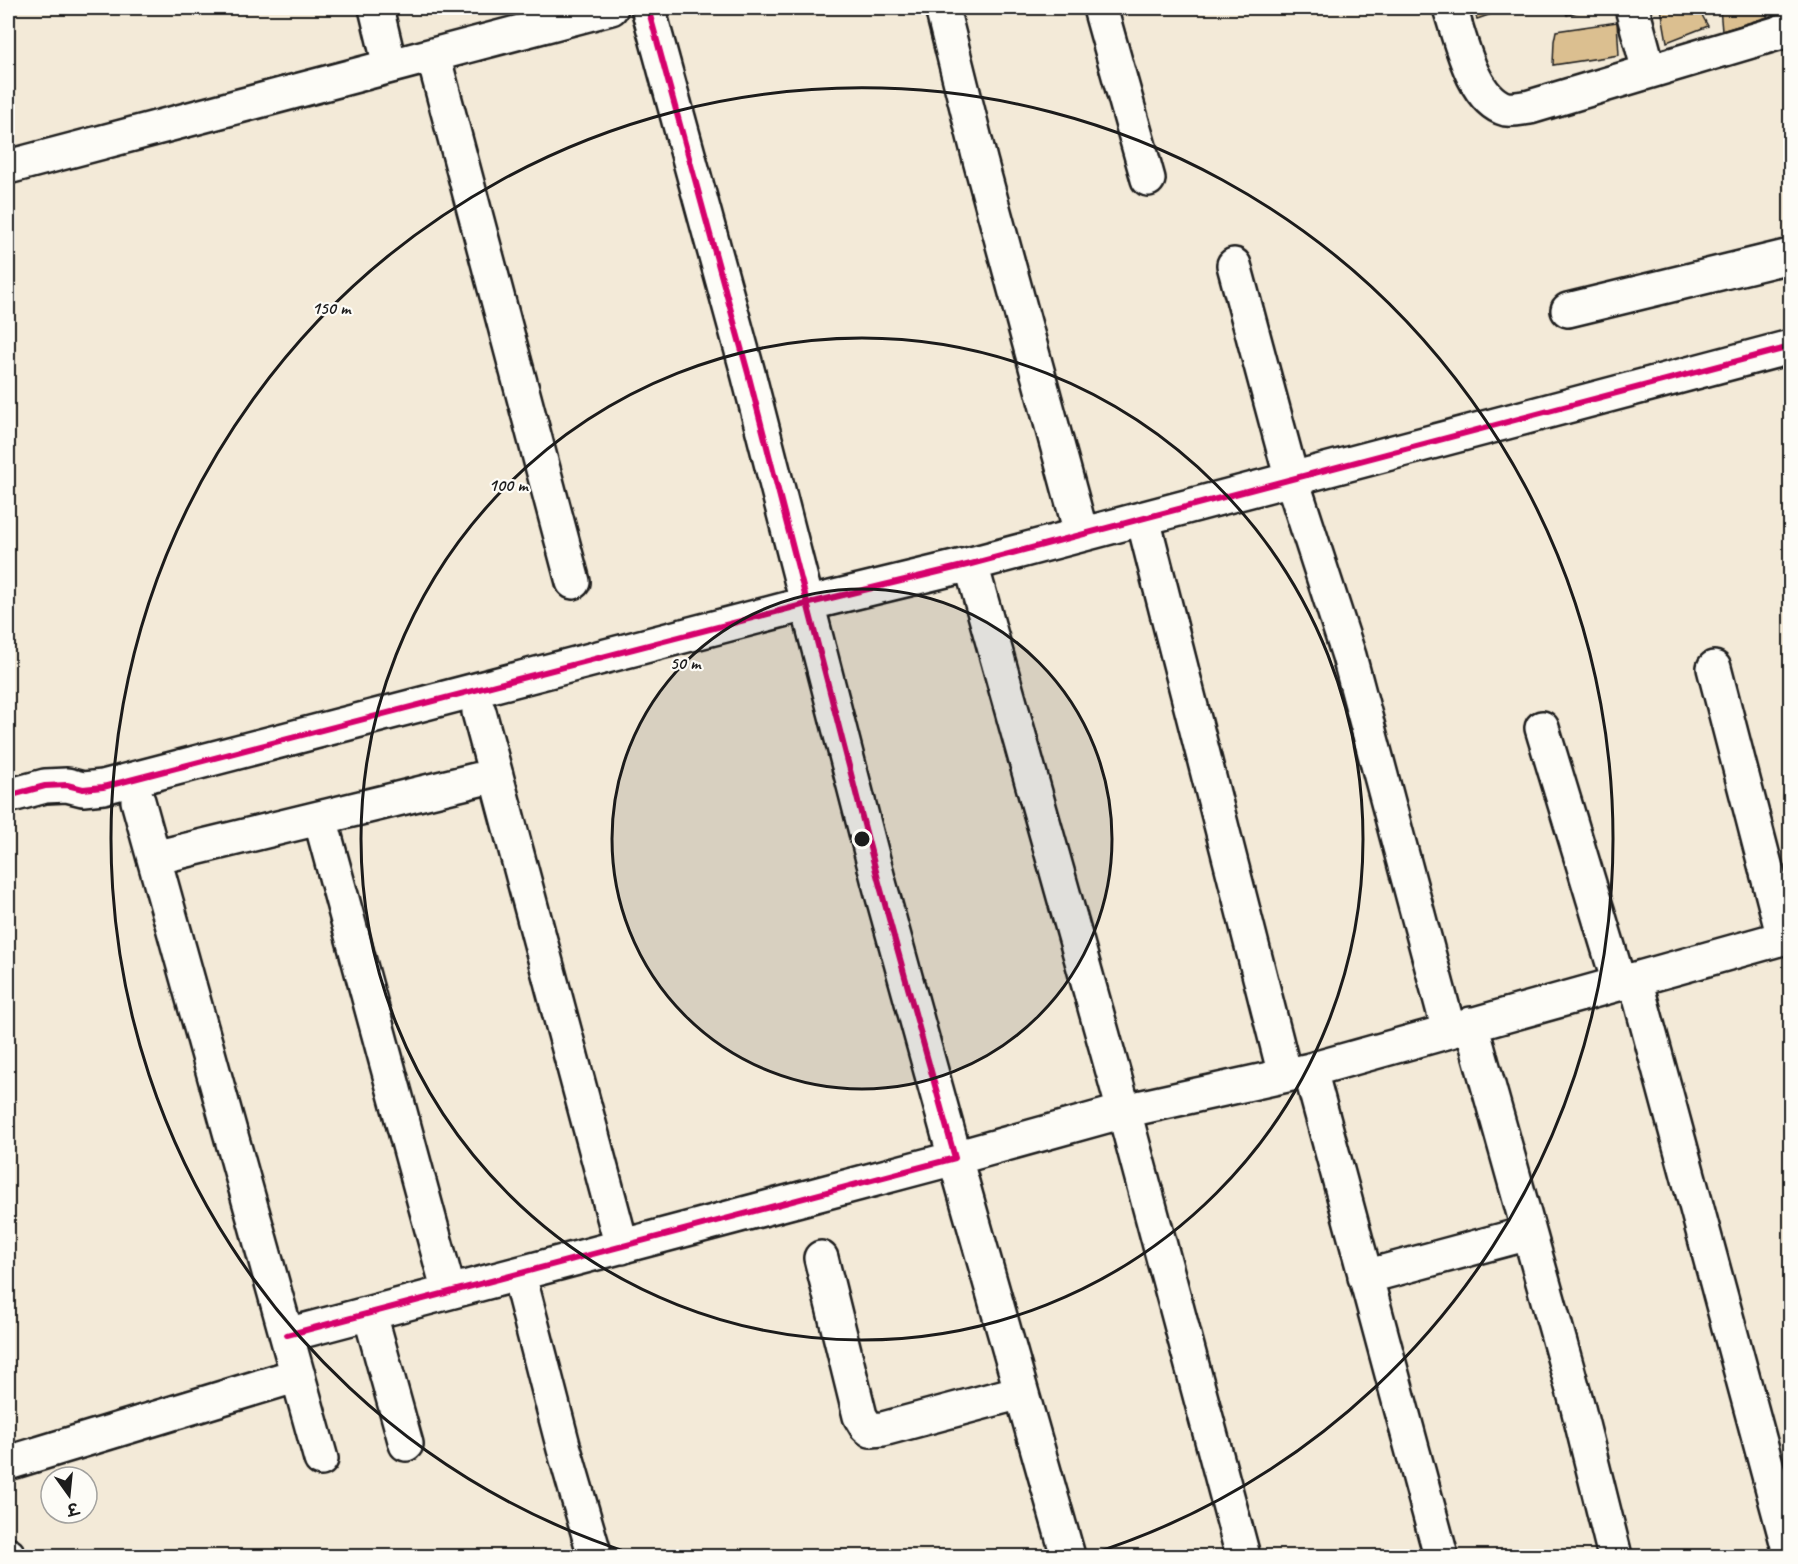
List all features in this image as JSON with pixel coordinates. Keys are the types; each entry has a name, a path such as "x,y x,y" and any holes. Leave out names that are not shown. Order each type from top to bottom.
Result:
{"street":[{"path":"376,8 390,66"},
{"path":"8,167 611,8"},
{"path":"648,8 748,373 806,604 955,1158 1068,1557"},
{"path":"942,8 980,160 1082,533"},
{"path":"1100,8 1148,178"},
{"path":"1450,8 1473,75 1486,97 1506,109 1530,107 1782,32 1791,26"},
{"path":"1632,8 1649,71"},
{"path":"433,55 573,582"},
{"path":"1568,310 1791,255"},
{"path":"1234,265 1292,480 1349,656 1460,1027 1529,1233 1577,1404 1609,1555"},
{"path":"8,796 45,786 67,785 83,789 103,787 806,604 971,564 1791,346"},
{"path":"1143,519 1297,1072 1365,1277 1441,1557"},
{"path":"971,564 1124,1112 1243,1557"},
{"path":"287,1335 1124,1112 1297,1072 1787,937 1714,668"},
{"path":"479,712 622,1247"},
{"path":"1542,728 1627,981 1791,1553"},
{"path":"154,858 496,775"},
{"path":"138,801 321,1459"},
{"path":"320,818 449,1292"},
{"path":"1365,1277 1529,1233"},
{"path":"821,1258 860,1416 872,1430 883,1430 1021,1392"},
{"path":"519,1275 564,1449 595,1557"},
{"path":"369,1314 406,1444"},
{"path":"8,1463 298,1375"}],"building":[{"path":"1473,8 1509,8 1477,19"},
{"path":"1563,8 1589,8 1567,15"},
{"path":"1661,8 1698,8 1708,26 1667,42"},
{"path":"1720,8 1761,8 1768,17 1722,31"},
{"path":"1617,22 1619,55 1553,65 1556,31"}],"cycle path":[{"path":"287,1335 955,1158 878,879 748,373 648,8"},
{"path":"8,796 45,786 67,785 83,789 103,787 806,604 971,564 1790,347"}]}
